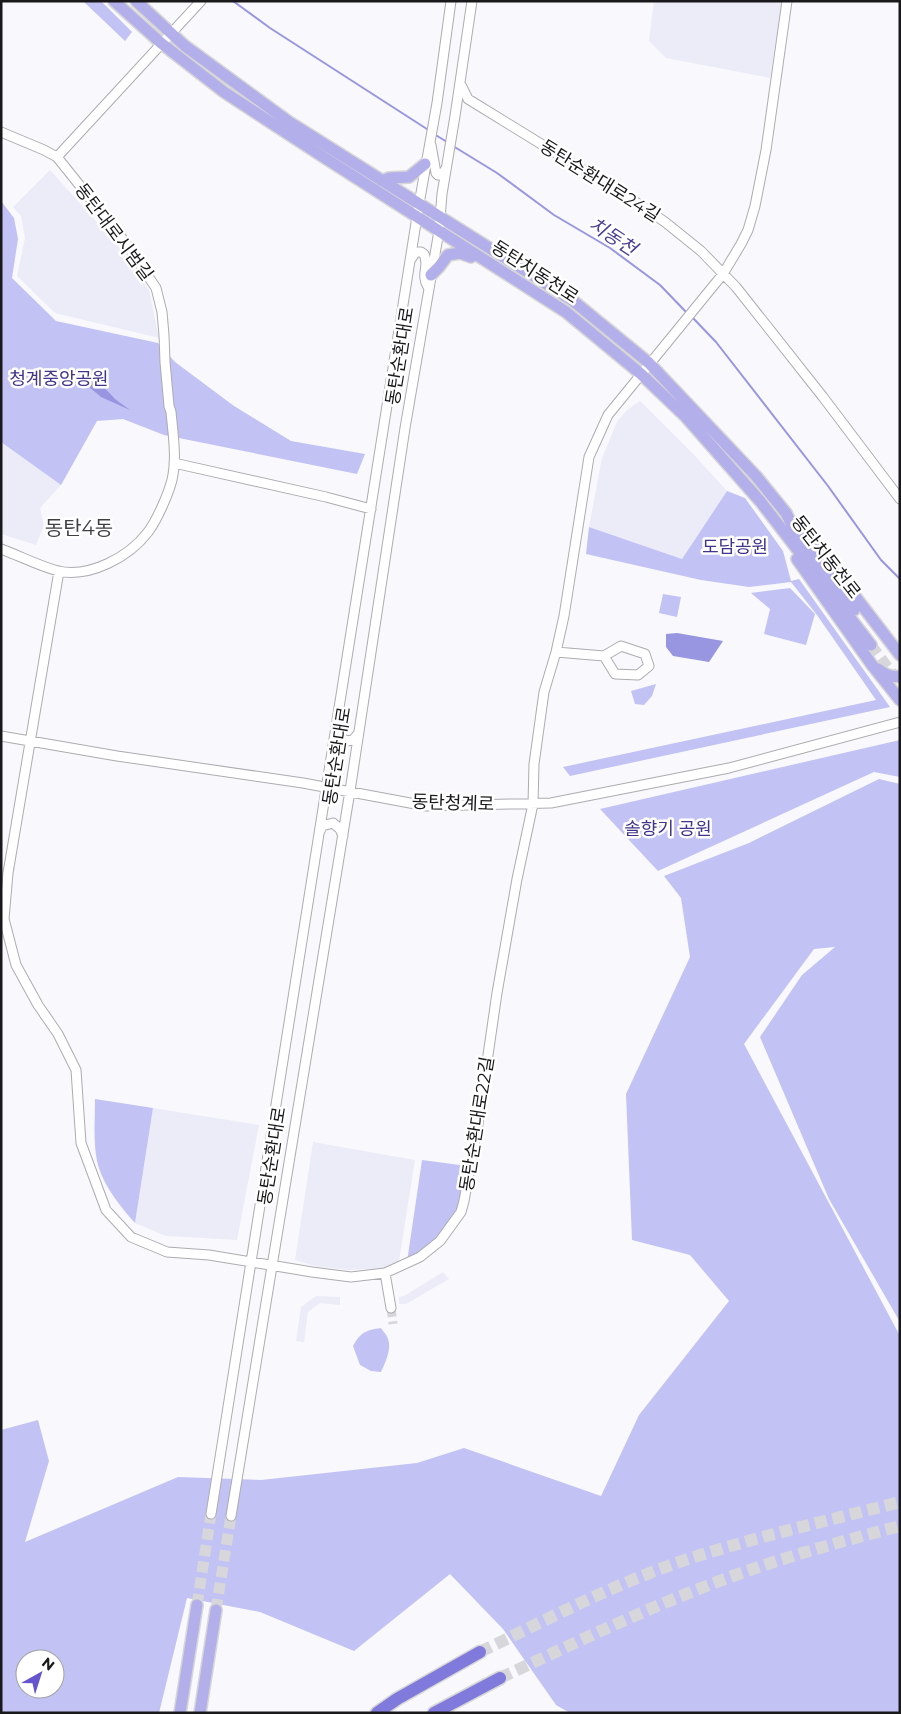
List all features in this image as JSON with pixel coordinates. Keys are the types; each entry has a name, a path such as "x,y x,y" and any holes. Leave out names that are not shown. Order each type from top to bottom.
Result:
{"highway":[{"path":"377,1713 397,1699 480,1652"},
{"path":"434,1713 500,1678"}],"main road":[{"name":"동탄치동천로","path":"114,1 161,44 224,92 566,312 641,374 686,418 734,470 878,641"},
{"name":"동탄치동천로","path":"136,1 170,33 227,78 289,122 572,300 649,364 756,476 786,513 807,534 836,571 878,641"},
{"path":"382,180 409,177 426,164"},
{"path":"431,275 440,267 448,254 460,252 472,258 479,256"},
{"path":"775,521 780,534 808,576 872,665 900,700"},
{"path":"878,641 900,649"},
{"path":"878,641 900,655"},
{"path":"872,665 884,674 893,677 900,676"},
{"path":"180,1713 197,1605"},
{"path":"200,1713 216,1610"}],"street":[{"name":"동탄순환대로","path":"211,1514 419,204 437,103 451,1"},
{"name":"동탄순환대로","path":"231,1516 343,836 428,287 439,231 472,1"},
{"path":"649,364 723,274 742,244 755,206 766,150 787,1"},
{"path":"57,158 198,4"},
{"path":"456,113 468,99 462,90 461,83"},
{"name":"동탄순환대로24길","path":"468,99 629,198 665,222 701,251 736,287 823,397 900,499"},
{"name":"동탄대로시범길","path":"1,132 44,150 57,158 125,242 156,288 162,312 174,462 172,480 162,506 148,532 119,558 90,571 59,571 1,549"},
{"path":"430,140 436,173 438,175 446,173"},
{"path":"410,261 416,252 424,254 426,258 424,279 428,287"},
{"name":"동탄순환대로22길","path":"59,571 8,873 4,919 16,964 38,1005 58,1034 76,1070 81,1143 106,1210 131,1237 166,1252 209,1254 351,1277 385,1273 420,1258 440,1241 460,1212 478,1124 497,993 517,879 533,804 534,764 543,701 564,616 590,456 608,415 649,364"},
{"path":"174,462 371,509"},
{"path":"556,652 604,656 621,646 645,654 648,666 638,675 615,674 604,656"},
{"name":"동탄청계로","path":"1,736 327,787 426,806 533,804 560,801 729,768 900,722"},
{"path":"337,725 341,738 347,741 353,740 359,731"},
{"path":"320,834 322,826 333,822 340,829 343,836"},
{"path":"385,1273 391,1308"}],"shaded area":[{"path":"654,1 782,1 770,78 666,58 649,41"},
{"path":"50,170 119,247 149,290 159,338 55,313 17,276 25,238 21,216 13,207"},
{"path":"70,371 101,384 115,399 130,410 101,397"},
{"path":"640,401 727,491 682,559 589,527 602,458 617,422 627,410"},
{"path":"1,442 61,485 40,508 44,526 36,545 1,534"},
{"path":"677,633 723,641 709,662 673,656 666,647 666,634"},
{"path":"153,1108 259,1125 237,1240 166,1236 135,1223"},
{"path":"313,1142 415,1160 399,1261 385,1268 349,1270 315,1266 295,1260"},
{"path":"443,1272 449,1279 406,1304 399,1304 399,1297 404,1296"},
{"path":"316,1296 340,1297 340,1305 320,1303 308,1312 304,1342 296,1341 301,1307"}],"green space":[{"path":"83,1 101,1 132,32 125,41"},
{"name":"청계중앙공원","path":"1,201 14,218 18,239 12,278 56,321 158,343 175,362 234,406 291,441 365,454 357,474 164,435 123,419 97,421 61,485 1,442"},
{"name":"도담공원","path":"727,491 745,498 783,551 791,581 799,579 890,707 570,776 563,767 876,700 817,615 791,582 749,587 701,580 586,554 589,527 682,559"},
{"path":"790,588 815,614 806,645 764,634 770,609 751,593"},
{"path":"663,594 681,597 677,617 659,613"},
{"path":"656,684 652,696 644,705 635,704 631,691"},
{"name":"솔향기 공원","path":"900,740 900,777 874,772 658,871 600,809"},
{"path":"879,779 900,784 900,1322 829,1199 760,1037 802,975 835,947 814,949 744,1044 900,1336 900,1713 570,1713 556,1705 503,1629 450,1574 354,1651 260,1612 187,1598 159,1713 1,1713 1,1430 38,1420 49,1461 25,1542 178,1477 261,1480 417,1463 464,1448 601,1496 639,1415 729,1301 690,1255 632,1240 626,1094 690,957 681,898 664,876 749,843"},
{"path":"95,1099 153,1108 135,1223 112,1194 99,1170 94,1130"},
{"path":"422,1160 467,1166 465,1184 458,1211 453,1221 440,1236 407,1262"},
{"path":"381,1328 388,1339 389,1351 381,1372 371,1371 360,1365 353,1346 364,1332"}],"waterway":[{"name":"치동천","path":"233,1 270,28 430,131"},
{"name":"치동천","path":"434,134 447,142"},
{"name":"치동천","path":"453,146 497,173 554,215 610,248 660,285 688,314"},
{"name":"치동천","path":"692,317 716,342 828,486 881,560 900,579"}],"tunnel":[{"path":"871,645 900,684"},
{"path":"391,1308 393,1324"},
{"path":"480,1652 584,1601 637,1578 691,1558 795,1528 900,1502"},
{"path":"197,1605 211,1514"},
{"path":"216,1610 231,1516"},
{"path":"500,1678 615,1624 703,1587 795,1555 900,1526"}],"district":[{"name":"동탄4동","path":"79,528"}]}
